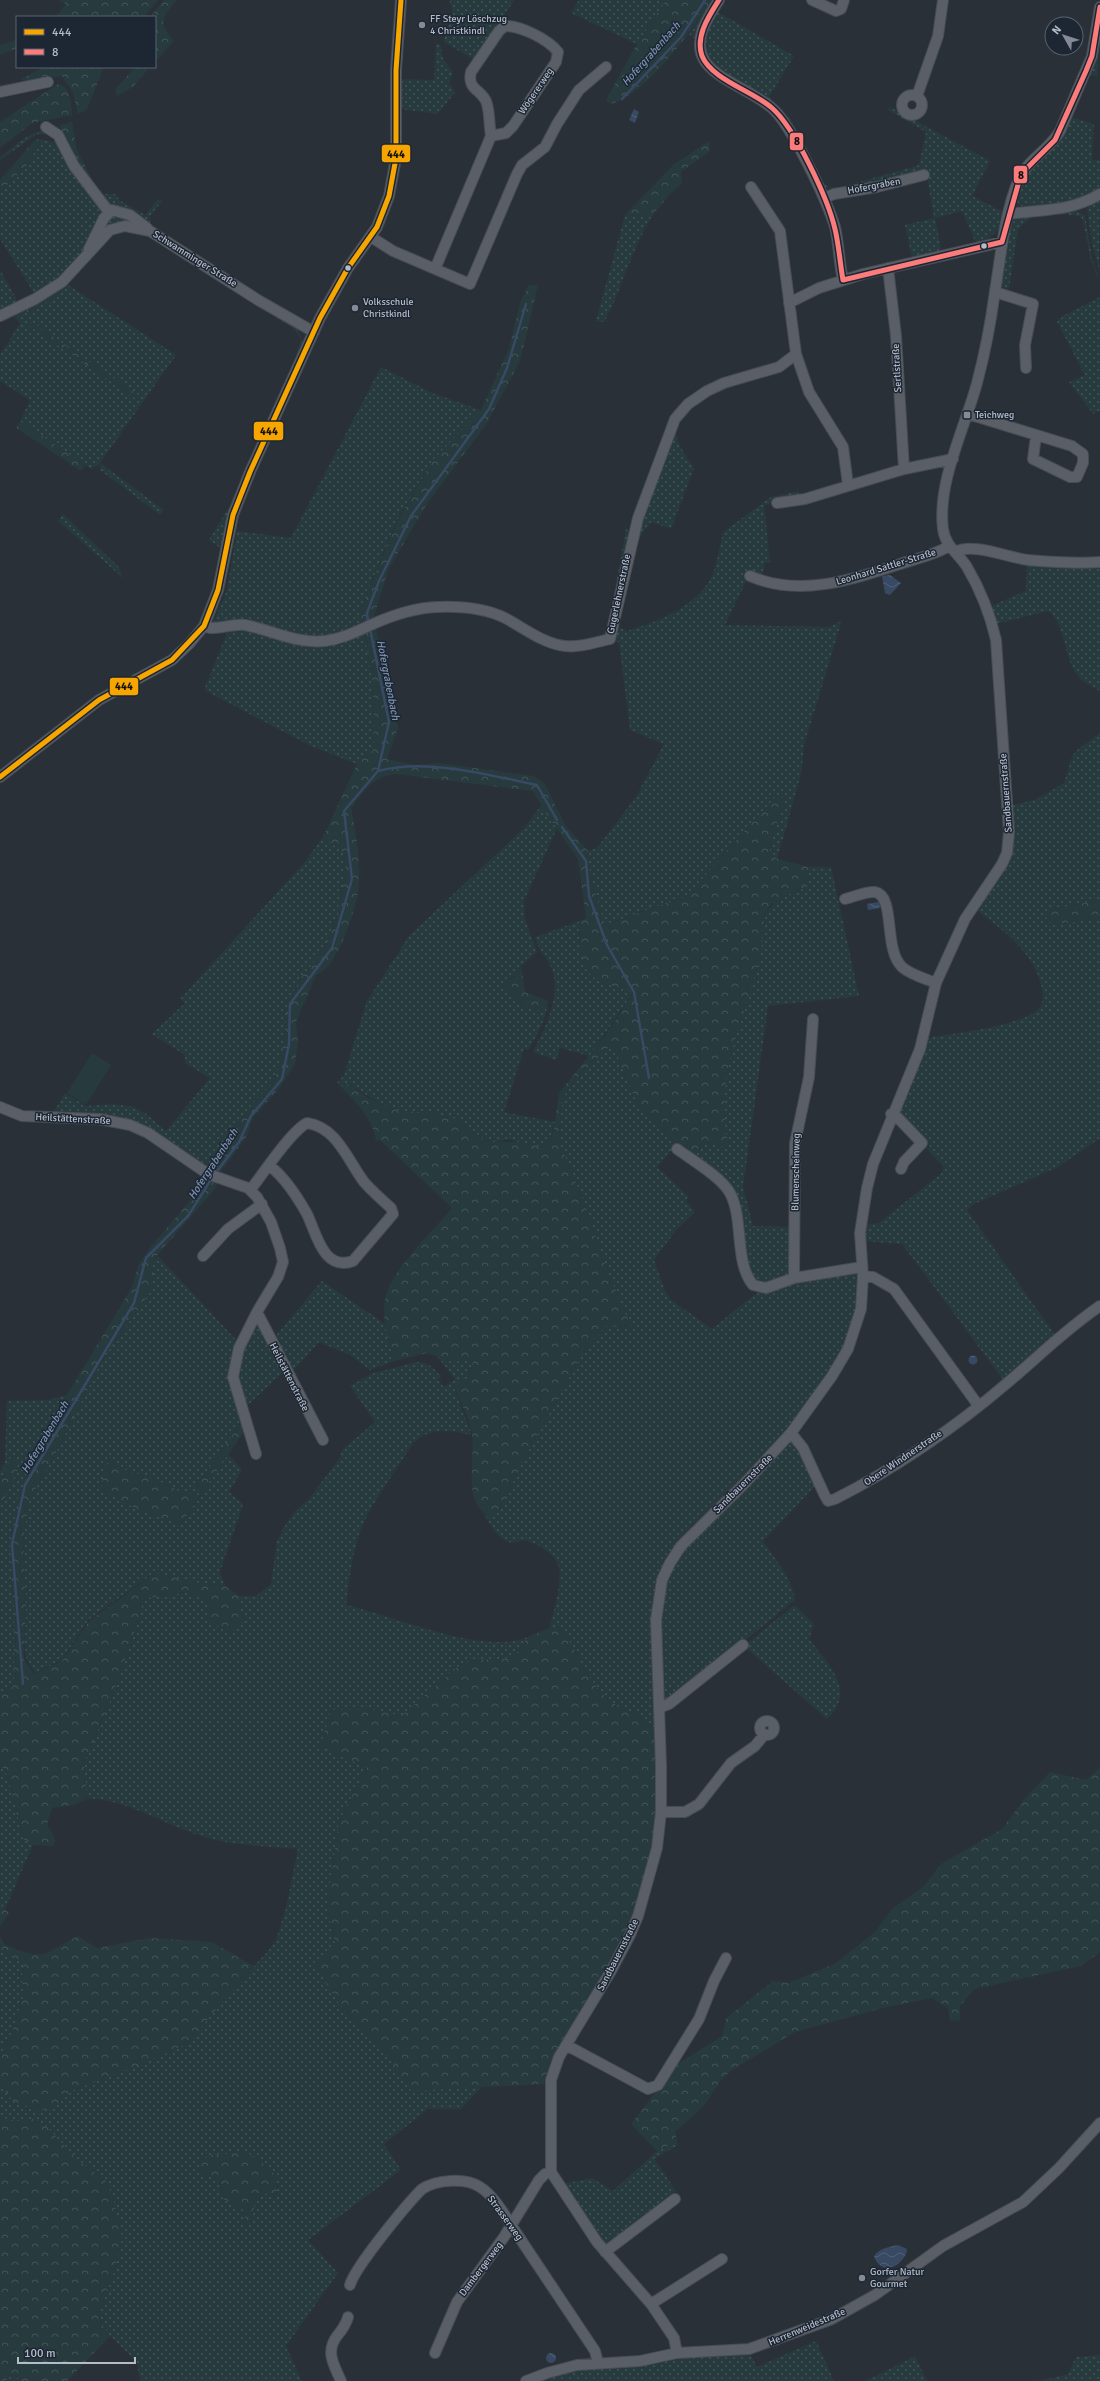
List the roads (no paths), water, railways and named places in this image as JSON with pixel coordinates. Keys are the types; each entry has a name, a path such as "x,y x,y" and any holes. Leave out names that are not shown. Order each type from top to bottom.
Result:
{"street":[{"path":"0,776 99,700 172,660 190,644 204,626 218,590 227,541 238,502 314,332 342,279 371,237 385,208 395,171 396,70 401,0"},
{"path":"720,0 704,28 700,41 702,58 712,70 753,94 775,110 784,121 824,198 835,228 843,280"},
{"path":"818,1 836,11 843,6 844,0"},
{"path":"917,96 938,36 943,0"},
{"name":"Sandbauernstraße","path":"551,2172 551,2080 554,2069 566,2045 612,1971 638,1916 657,1848 661,1812 656,1620 662,1580 670,1563 681,1546 754,1474 791,1433 832,1376 848,1349 861,1309 863,1271 860,1233 867,1188 873,1164 891,1114 920,1048 936,983 965,919 1002,864 1009,843 996,640 984,601 966,566 952,549 943,531 943,511 953,459 977,382 995,292 1002,242 1021,174 1055,140 1092,56 1100,7"},
{"name":"Wögererweg","path":"435,269 491,136 487,103 471,86 469,80 471,72 499,31 505,26 514,26 552,45 558,52 556,62 513,126 506,133 491,136"},
{"path":"371,237 393,251 470,284 522,165 545,147 557,124 579,90 606,67"},
{"path":"0,92 48,82"},
{"path":"46,127 58,135 74,166 109,212"},
{"name":"Hofergraben","path":"824,198 834,194 884,185 924,175"},
{"path":"751,186 780,230 796,354 809,392 843,447 848,485"},
{"path":"1009,214 1070,208 1084,204 1100,194"},
{"path":"86,256 93,237 109,212 114,210 130,215 150,231"},
{"name":"Schwamminger Straße","path":"0,316 48,292 62,282 101,238 115,228 132,226 150,231 258,300 314,332"},
{"path":"789,303 812,291 843,280 888,268 1002,242"},
{"name":"Sertlstraße","path":"888,268 896,336 904,470"},
{"path":"995,292 1032,304 1025,345 1026,368"},
{"name":"Gugerlehnerstraße","path":"204,626 212,629 228,625 241,625 293,638 323,641 340,638 414,610 436,607 461,607 482,610 504,618 535,635 565,646 588,644 610,639 638,518 675,419 688,404 707,391 724,383 779,367 796,354"},
{"path":"968,414 1078,449 1083,454 1083,463 1077,477 1070,477 1033,459 1036,436"},
{"path":"777,503 805,499 848,485 953,459"},
{"path":"952,549 974,550 1028,560 1100,562"},
{"name":"Leonhard Sattler-Straße","path":"750,576 764,582 784,585 828,584 952,549"},
{"path":"845,899 868,892 876,892 884,896 888,904 891,945 896,959 910,973 936,983"},
{"name":"Blumenscheinweg","path":"794,1278 795,1143 810,1077 813,1019"},
{"name":"Heilstättenstraße","path":"0,1107 22,1116 99,1119 130,1125 148,1133 213,1176 251,1190"},
{"path":"891,1114 922,1143 904,1162 901,1169"},
{"path":"256,1454 233,1377 239,1348 256,1312 278,1277 283,1262 278,1242 262,1204 251,1190 270,1166 302,1126 307,1123 316,1126 336,1139 364,1182 391,1208 393,1214 353,1261 344,1263 338,1261 320,1246 306,1213 278,1173 270,1166"},
{"path":"677,1149 717,1180 729,1192 736,1214 747,1274 753,1285 766,1288 794,1278 863,1271 894,1289 978,1405"},
{"path":"203,1256 228,1229 262,1204"},
{"name":"Obere Windnerstraße","path":"791,1433 803,1448 828,1501 881,1474 978,1405 1005,1385 1080,1320 1100,1306"},
{"name":"Heilstättenstraße","path":"256,1312 322,1440"},
{"path":"658,1708 669,1704 743,1645"},
{"path":"661,1812 685,1812 698,1804 731,1763 755,1746 764,1735"},
{"path":"566,2045 648,2089 653,2088 658,2085 699,2019 714,1981 726,1958"},
{"name":"Herrenweidestraße","path":"526,2381 560,2369 598,2363 640,2361 677,2353 734,2351 762,2346 844,2313 875,2295 943,2246 1023,2202 1059,2168 1100,2123"},
{"path":"551,2172 584,2224 605,2252 651,2304 674,2338 677,2353"},
{"name":"Dambergerweg","path":"435,2353 457,2302 511,2226 542,2176 551,2172"},
{"name":"Strasserweg","path":"350,2285 352,2277 417,2193 427,2185 461,2181 472,2182 488,2194 511,2226 595,2351 598,2363"},
{"path":"605,2252 675,2199"},
{"path":"651,2304 722,2259"},
{"path":"341,2381 331,2357 330,2348 347,2323 348,2317"}],"water":[{"path":"634,109 639,112 635,123 629,120"},
{"path":"890,575 901,583 890,595 885,593 882,576"},
{"path":"879,902 880,908 868,910 867,904"},
{"path":"971,1356 975,1356 977,1360 975,1364 971,1364 969,1362 969,1358"},
{"path":"898,2245 907,2249 906,2254 899,2263 888,2268 883,2267 878,2263 874,2256 876,2253 885,2248"},
{"path":"551,2353 556,2358 551,2363 546,2358"}],"waterway":[{"name":"Hofergrabenbach","path":"622,99 681,37 705,0"},
{"name":"Hofergrabenbach","path":"368,622 367,613 379,581 411,516 489,409 507,368 526,304"},
{"name":"Hofergrabenbach","path":"215,1174 239,1142 251,1116 282,1079 289,1044 290,1004 332,948 352,879 344,811 378,771 389,722 370,629"},
{"path":"378,771 397,767 437,767 458,769 537,785 557,820"},
{"path":"562,827 586,861 589,896 607,945 634,992 649,1078"},
{"name":"Hofergrabenbach","path":"23,1684 12,1544 25,1485 134,1303 146,1258 188,1216 212,1178"}],"place":[{"name":"FF Steyr Löschzug 4 Christkindl","path":"422,25"},
{"name":"Volksschule Christkindl","path":"355,308"},
{"name":"Teichweg","path":"967,415"},
{"name":"Gorfer Natur Gourmet","path":"862,2278"}]}
